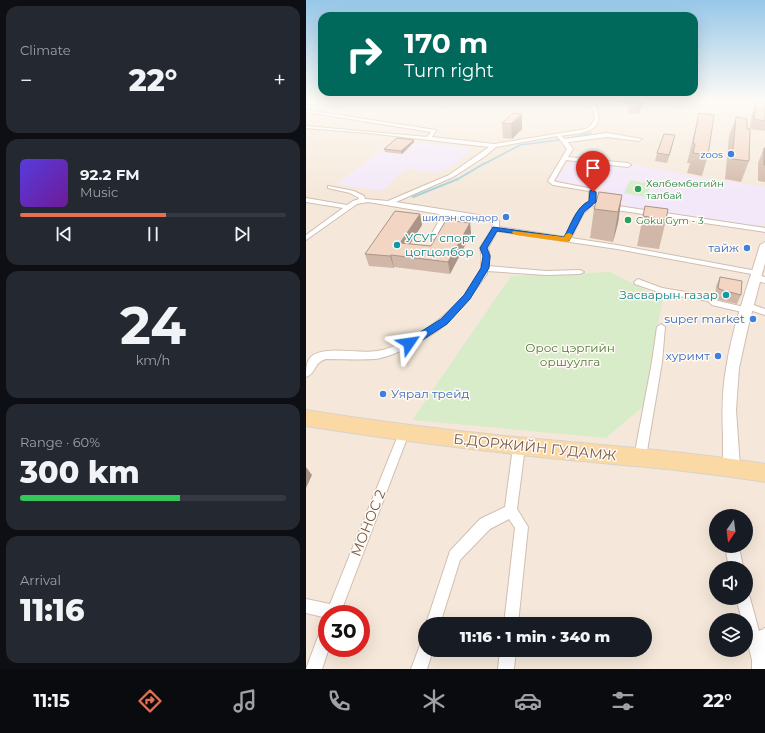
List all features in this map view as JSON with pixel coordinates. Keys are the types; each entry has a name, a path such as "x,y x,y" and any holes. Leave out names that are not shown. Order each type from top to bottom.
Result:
{"main road":[{"name":"Б.ДОРЖИЙН ГУДАМЖ","path":"306,418 404,433 519,447 640,457 732,467 765,473"}],"street":[{"path":"359,131 494,146 584,131"},
{"path":"428,139 434,131"},
{"path":"558,135 570,148 566,158 551,181 555,184 592,191 592,202"},
{"path":"565,141 609,135 640,139"},
{"path":"389,203 451,176 482,156 494,146"},
{"path":"566,158 628,165"},
{"path":"330,187 352,192 362,197 362,200"},
{"path":"306,200 348,207"},
{"path":"306,238 355,202 362,200 493,219 497,222 495,229 484,248 486,256 485,268 467,297 444,321 395,350 376,355 326,355 316,358 306,373"},
{"path":"592,202 601,206 765,230"},
{"path":"567,240 581,211 592,202"},
{"path":"434,237 444,217 442,212"},
{"path":"306,229 316,231"},
{"path":"495,229 676,257 759,277"},
{"path":"732,467 730,400 734,356 747,308 759,277 765,245"},
{"path":"485,268 546,273 580,272"},
{"path":"638,282 662,290 710,299 715,303 765,312"},
{"path":"640,457 657,362 661,327"},
{"name":"МОНОС 2","path":"336,605 404,433"},
{"path":"512,617 522,526 511,511 519,447"},
{"path":"435,617 455,556 485,524 511,511"},
{"path":"745,605 760,664"},
{"path":"306,606 318,609"},
{"path":"760,664 765,634"},
{"path":"314,669 318,657"},
{"path":"419,669 423,657"},
{"path":"506,669 507,657"}],"shaded area":[{"path":"306,131 765,131 765,669 306,669"},
{"path":"395,140 472,148 453,166 436,173 406,169 382,191 336,184"},
{"path":"571,160 630,167 632,164 699,177 765,187 765,223 762,227 603,204 609,191 556,180"}],"green space":[{"name":"Хөлбөмбөгийн талбай","path":"630,180 651,184 646,197 624,193"},
{"name":"Орос цэргийн оршуулга","path":"610,272 663,299 655,338 645,405 606,438 412,420 511,276"}],"building":[{"path":"695,131 712,131 708,155 693,153 695,144 693,143"},
{"path":"735,131 750,131 749,161 732,159"},
{"path":"664,134 675,135 669,155 657,153"},
{"path":"397,138 414,140 401,151 384,149"},
{"path":"765,148 765,165 764,165"},
{"path":"599,192 622,195 618,212 594,209"},
{"path":"645,206 668,209 666,220 643,216"},
{"path":"395,211 420,214 400,243 431,246 446,220 470,223 448,262 391,255 365,254"},
{"path":"720,277 742,281 741,295 718,288"}],"waterway":[{"path":"566,139 591,133"},
{"path":"484,164 520,145 559,140"},
{"path":"413,197 458,179 485,163"}],"slow traffic":[{"path":"516,233 567,240 569,235"}],"place":[{"name":"zoos","path":"731,154"},
{"name":"Хөлбөмбөгийн талбай","path":"638,189"},
{"name":"шилэн сондор","path":"506,217"},
{"name":"Goku Gym - 3","path":"628,220"},
{"name":"УСУГ спорт цогцолбор","path":"397,245"},
{"name":"тайж","path":"747,248"},
{"name":"Засварын газар","path":"726,295"},
{"name":"super market","path":"753,319"},
{"name":"хуримт","path":"718,356"},
{"name":"Уярал трейд","path":"383,394"}],"route":[{"path":"409,343 444,321 467,297 485,268 486,256 484,248 495,229 567,240 581,211 592,202 593,192"}]}
